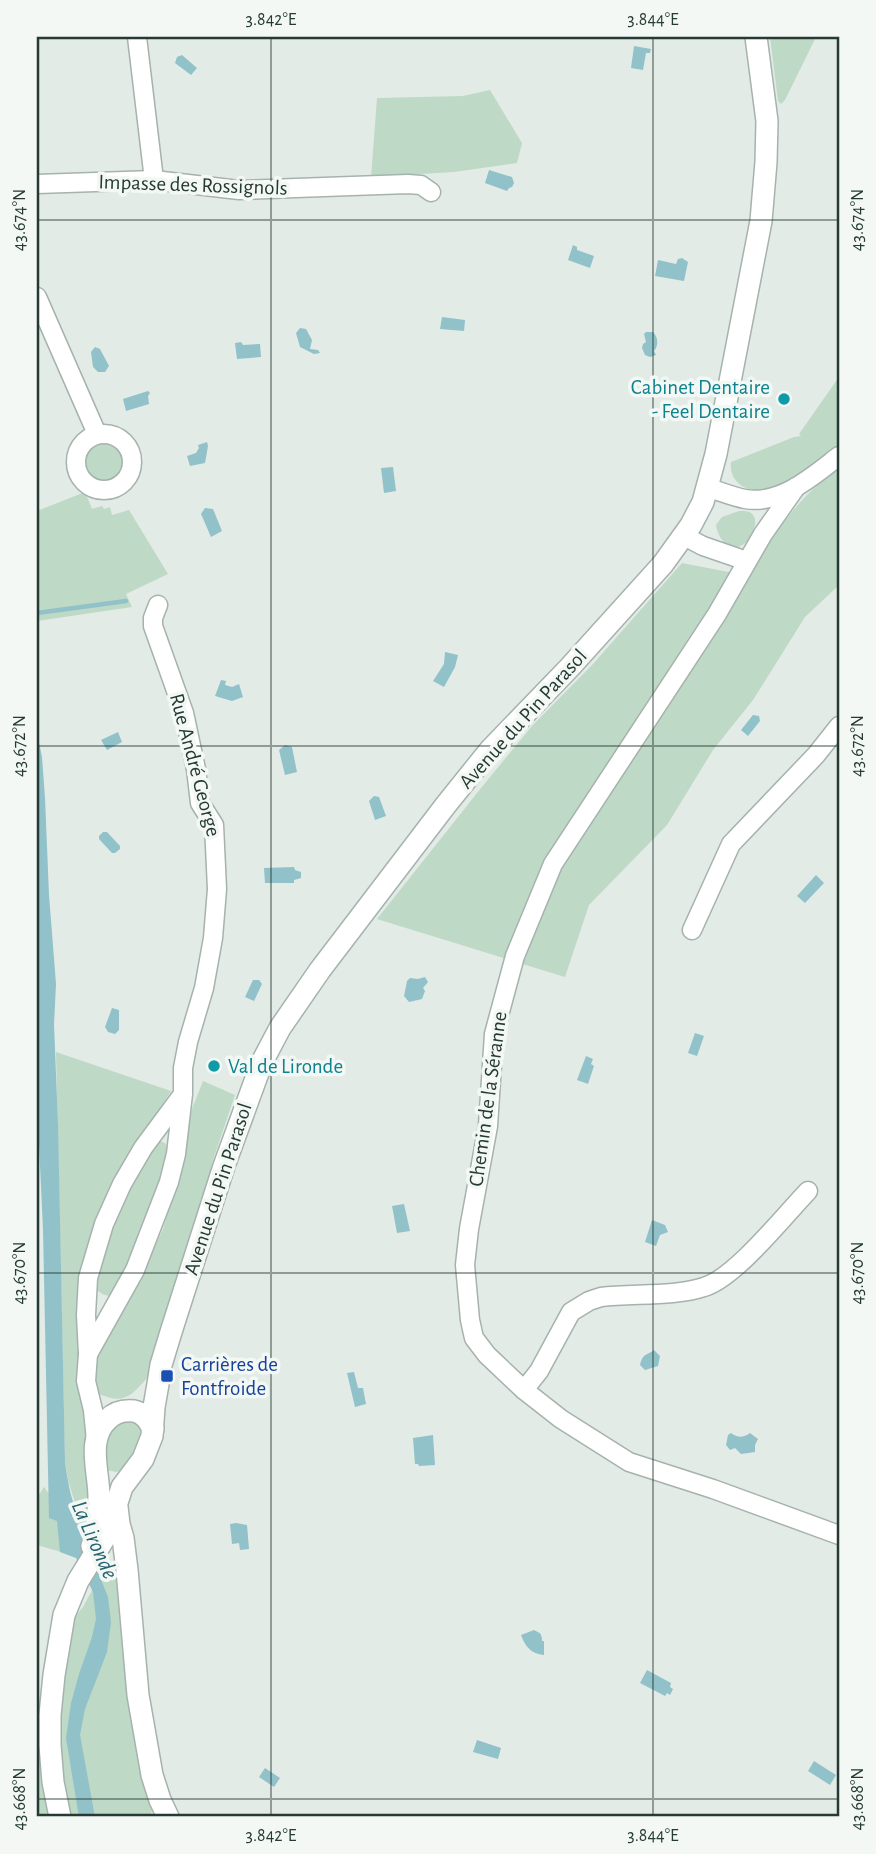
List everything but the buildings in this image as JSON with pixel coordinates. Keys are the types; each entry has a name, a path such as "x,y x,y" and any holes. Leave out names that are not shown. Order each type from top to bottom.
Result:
{"street":[{"path":"137,37 154,180"},
{"name":"Avenue du Pin Parasol","path":"153,1429 161,1365 224,1166 262,1062 280,1028 359,916 490,750 633,599 663,564 698,513 708,488 722,429 761,221 767,121 756,38"},
{"name":"Impasse des Rossignols","path":"37,184 154,180 239,190 408,184 421,185 432,192"},
{"path":"37,298 97,435"},
{"path":"708,488 746,499 772,497 816,475 839,456"},
{"name":"Chemin de la Séranne","path":"796,487 745,563 717,614 553,864 522,934 494,1034 488,1126 465,1265 474,1338 486,1355 561,1419 629,1462 839,1535"},
{"path":"684,536 745,563"},
{"name":"Rue André George","path":"88,1354 135,1270 165,1195 176,1154 183,1094 183,1068 204,988 213,938 217,863 214,825 200,803 184,713 153,626 158,605"},
{"path":"692,930 731,844 816,755 839,726"},
{"path":"96,1440 86,1372 88,1278 104,1224 122,1184 143,1148 183,1094"},
{"path":"524,1390 539,1371 570,1312 601,1297 690,1291 720,1280 743,1260 808,1191"},
{"name":"Avenue du Pin Parasol","path":"116,1414 141,1392 161,1365"},
{"path":"90,1399 116,1414"},
{"path":"60,1817 53,1782 50,1715 64,1615 98,1544 108,1501 143,1459 152,1436 153,1429 145,1416 135,1411 116,1414 104,1422 94,1451 97,1469 108,1501 118,1518 123,1538 138,1695 152,1776 168,1817"},
{"path":"97,1469 103,1476 114,1479 122,1478 134,1470"},
{"path":"98,1544 119,1551 127,1570"}],"green space":[{"path":"770,37 816,37 781,104 778,101"},
{"path":"490,90 522,143 517,163 454,172 371,177 377,98 463,96"},
{"path":"839,377 839,448 806,472 779,487 753,490 739,484 733,476 731,462 801,436 799,434"},
{"path":"104,441 119,447 125,462 119,477 104,483 89,477 83,462 89,447"},
{"path":"839,468 839,585 805,617 753,700 713,750 667,825 589,905 565,977 377,919 532,726 593,664 682,563 749,576 799,503"},
{"path":"85,492 92,509 110,507 112,515 129,510 168,574 126,594 132,607 37,621 37,511"},
{"path":"739,511 751,513 755,525 747,542 732,548 721,538 716,525 722,517"},
{"path":"56,1052 171,1091 141,1138 97,1222 90,1417 94,1530 80,1519 65,1461"},
{"path":"203,1081 235,1095 148,1377 127,1397 108,1397 99,1394 94,1382 98,1352 128,1301 163,1229 183,1160 192,1109"},
{"path":"154,1143 165,1143 168,1158 151,1215 115,1295 105,1295 96,1289 96,1267 126,1192"},
{"path":"129,1418 144,1425 141,1444 126,1467 117,1472 106,1470 103,1443 115,1425"},
{"path":"44,1487 83,1541 75,1556 37,1545 37,1498"},
{"path":"104,1568 111,1568 116,1580 127,1690 135,1733 153,1798 151,1817 69,1817 62,1781 59,1708 70,1623 83,1607"},
{"path":"37,1666 39,1686 37,1713"},
{"path":"37,1713 47,1805 50,1817 37,1817"}],"water":[{"path":"634,46 651,49 650,53 646,53 643,70 631,68"},
{"path":"182,55 197,68 191,75 175,63 177,57"},
{"path":"489,170 512,177 512,187 507,191 485,183"},
{"path":"573,245 577,250 594,256 590,268 568,260"},
{"path":"682,258 688,262 684,281 655,276 658,260 676,264 678,259"},
{"path":"442,317 465,320 464,331 440,329"},
{"path":"300,328 306,329 312,340 310,349 320,353 314,354 300,347 296,333"},
{"path":"646,332 653,332 657,341 654,351 656,355 650,357 645,355 642,348 646,342"},
{"path":"241,342 243,345 260,344 261,357 237,359 235,343"},
{"path":"95,347 100,349 109,366 105,372 98,372 93,367 91,352"},
{"path":"148,391 149,404 126,411 123,399"},
{"path":"207,442 205,463 190,466 187,456 196,453 198,445"},
{"path":"393,467 396,491 384,493 381,468"},
{"path":"205,508 213,509 222,531 211,537 201,514"},
{"path":"445,652 458,655 444,687 433,681 444,664"},
{"path":"221,680 232,687 239,684 243,697 232,701 215,696"},
{"path":"753,715 759,716 760,721 748,736 741,730"},
{"path":"118,732 122,742 107,750 101,740"},
{"path":"37,733 42,757 56,984 54,1025 65,1461 74,1506 87,1526 85,1540 108,1597 111,1622 107,1652 85,1709 80,1735 95,1817 79,1817 66,1738 71,1703 96,1619 93,1592 76,1558 60,1552 57,1521 49,1518 43,1230 37,1100"},
{"path":"285,745 292,747 297,772 285,775 279,750"},
{"path":"374,796 379,797 386,816 375,820 369,801"},
{"path":"103,832 107,832 120,846 115,853 99,839"},
{"path":"294,867 301,872 301,878 294,880 294,883 265,883 264,868"},
{"path":"816,875 824,883 805,903 797,896"},
{"path":"425,977 428,982 423,988 425,991 422,999 409,1002 404,996 407,981 410,978"},
{"path":"253,980 259,980 262,984 254,1001 245,997"},
{"path":"112,1008 119,1010 119,1030 115,1034 108,1032 105,1027"},
{"path":"695,1033 704,1036 697,1056 688,1053"},
{"path":"586,1056 593,1059 591,1064 594,1066 588,1084 577,1080"},
{"path":"404,1204 410,1231 397,1233 392,1206"},
{"path":"652,1220 665,1225 668,1232 660,1235 656,1246 645,1242"},
{"path":"654,1350 660,1356 658,1366 645,1370 640,1365 642,1358"},
{"path":"354,1372 358,1388 363,1388 366,1404 355,1407 347,1373"},
{"path":"731,1433 740,1437 750,1433 758,1439 755,1452 741,1454 735,1448 730,1450 726,1445"},
{"path":"433,1435 435,1465 415,1464 413,1438"},
{"path":"230,1524 247,1525 249,1549 240,1550 239,1543 232,1544"},
{"path":"534,1630 540,1633 544,1641 544,1655 535,1653 524,1643 521,1635"},
{"path":"647,1670 671,1683 670,1687 673,1689 670,1695 667,1693 665,1696 640,1683"},
{"path":"477,1740 501,1748 498,1759 473,1752"},
{"path":"814,1761 836,1775 830,1785 808,1771"},
{"path":"265,1768 280,1778 274,1787 259,1777"}],"waterway":[{"path":"37,613 126,601"}],"place":[{"name":"Cabinet Dentaire - Feel Dentaire","path":"784,399"},
{"name":"Val de Lironde","path":"214,1066"},
{"name":"Carrières de Fontfroide","path":"167,1376"}],"water label":[{"name":"La Lironde","path":"94,1540"}]}
